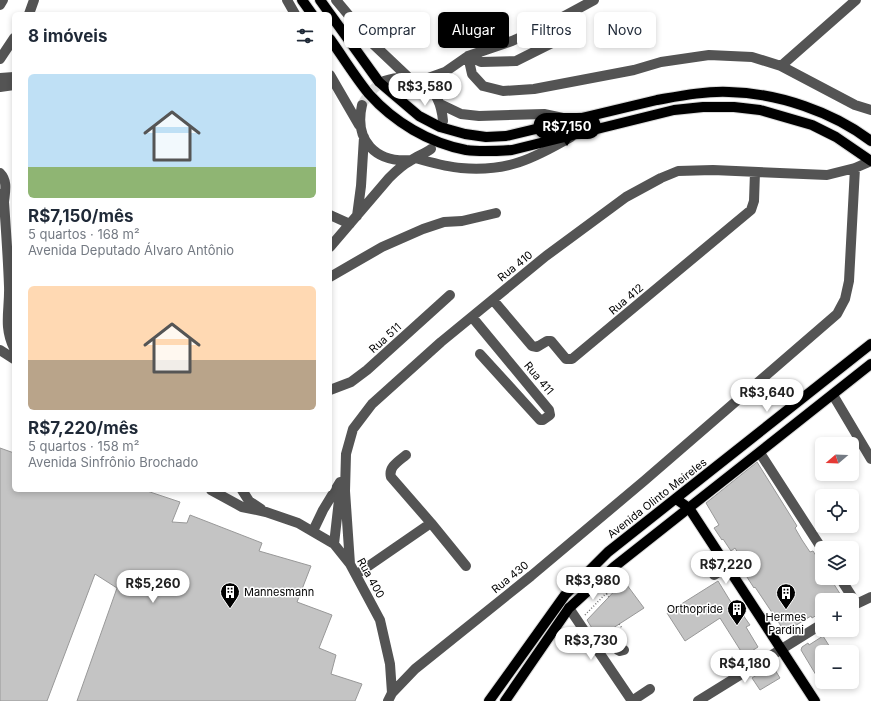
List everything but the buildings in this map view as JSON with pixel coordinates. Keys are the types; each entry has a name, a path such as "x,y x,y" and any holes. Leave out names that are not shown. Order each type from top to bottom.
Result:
{"main road":[{"path":"302,0 311,12"},
{"path":"320,0 329,12"},
{"path":"332,17 379,82 419,116 440,127 465,134 486,137 506,136 670,98 706,93 729,92 759,95 788,101 820,112 847,125 869,140"},
{"path":"332,42 369,94 392,116 412,129 437,141 466,150 490,152 512,150 674,110 703,107 734,107 760,110 812,125 856,149 871,161"},
{"name":"Avenida Olinto Meireles","path":"489,701 565,595 608,552 871,344"},
{"path":"506,700 569,608 614,567 871,364"},
{"path":"676,499 689,508 815,701"}],"street":[{"path":"0,5 4,0"},
{"path":"30,12 34,0"},
{"path":"287,0 294,12"},
{"path":"336,0 371,42 408,77"},
{"path":"420,81 445,72 468,56 512,41 548,25 594,0"},
{"path":"781,66 856,0"},
{"path":"0,59 12,41"},
{"path":"468,56 481,62 516,61 542,48"},
{"path":"468,56 472,74 479,82 483,86 503,91 534,88 634,70 661,62 709,55 752,57 781,66 855,104 871,110"},
{"path":"439,101 445,72"},
{"path":"0,78 12,76"},
{"path":"384,81 396,77 408,77 420,81 430,88 439,101 442,109 443,121"},
{"path":"332,78 360,127 364,138 370,147 384,157 400,161 413,159 422,156 431,149"},
{"path":"0,87 12,85"},
{"path":"439,101 462,114 478,116 544,114 572,120"},
{"path":"360,127 362,105"},
{"path":"332,244 389,178 413,159 460,168 495,168 524,162 578,133"},
{"path":"353,220 361,186 364,138"},
{"name":"Rua 410","path":"350,564 345,491 346,454 353,429 372,404 441,342 546,256 626,197 661,178 678,171 713,170 827,175 855,168 871,161"},
{"name":"Rua 430","path":"390,697 415,668 530,576 644,481 837,314 845,299 849,281 855,168"},
{"name":"Rua 412","path":"493,300 532,346 537,347 547,341 551,341 566,359 572,359 751,210 754,201 755,172"},
{"path":"0,173 4,177 6,186 4,205 4,256 12,308"},
{"path":"332,276 382,248 423,229 444,222 462,221 496,213"},
{"path":"332,215 353,220"},
{"path":"9,288 7,319 8,331 12,342"},
{"name":"Rua 511","path":"332,389 351,382 367,370 450,295"},
{"path":"0,317 8,305"},
{"name":"Rua 411","path":"472,317 549,410 550,415 543,420 540,420 480,354"},
{"path":"0,350 12,358"},
{"path":"833,395 871,458"},
{"path":"760,452 817,541"},
{"path":"334,544 346,454"},
{"path":"406,455 392,468 390,472 391,477 466,566"},
{"path":"313,531 323,510 342,478"},
{"path":"243,492 249,500 266,512"},
{"path":"226,494 242,507 266,512"},
{"name":"Rua 400","path":"266,512 298,523 334,544 357,574 380,620 390,664 390,697"},
{"path":"357,574 431,523"},
{"path":"714,575 727,567"},
{"path":"859,602 871,597"},
{"path":"569,608 632,701 650,689"},
{"path":"698,701 815,628"},
{"path":"594,646 615,632 618,650 624,650"}],"path":[{"path":"578,622 617,582"},
{"path":"615,632 619,624"}],"tunnel":[{"path":"362,105 372,91 384,81"}],"place":[{"name":"Mannesmann","path":"230,609"},
{"name":"Hermes Pardini","path":"786,610"},
{"name":"Orthopride","path":"737,626"}]}
